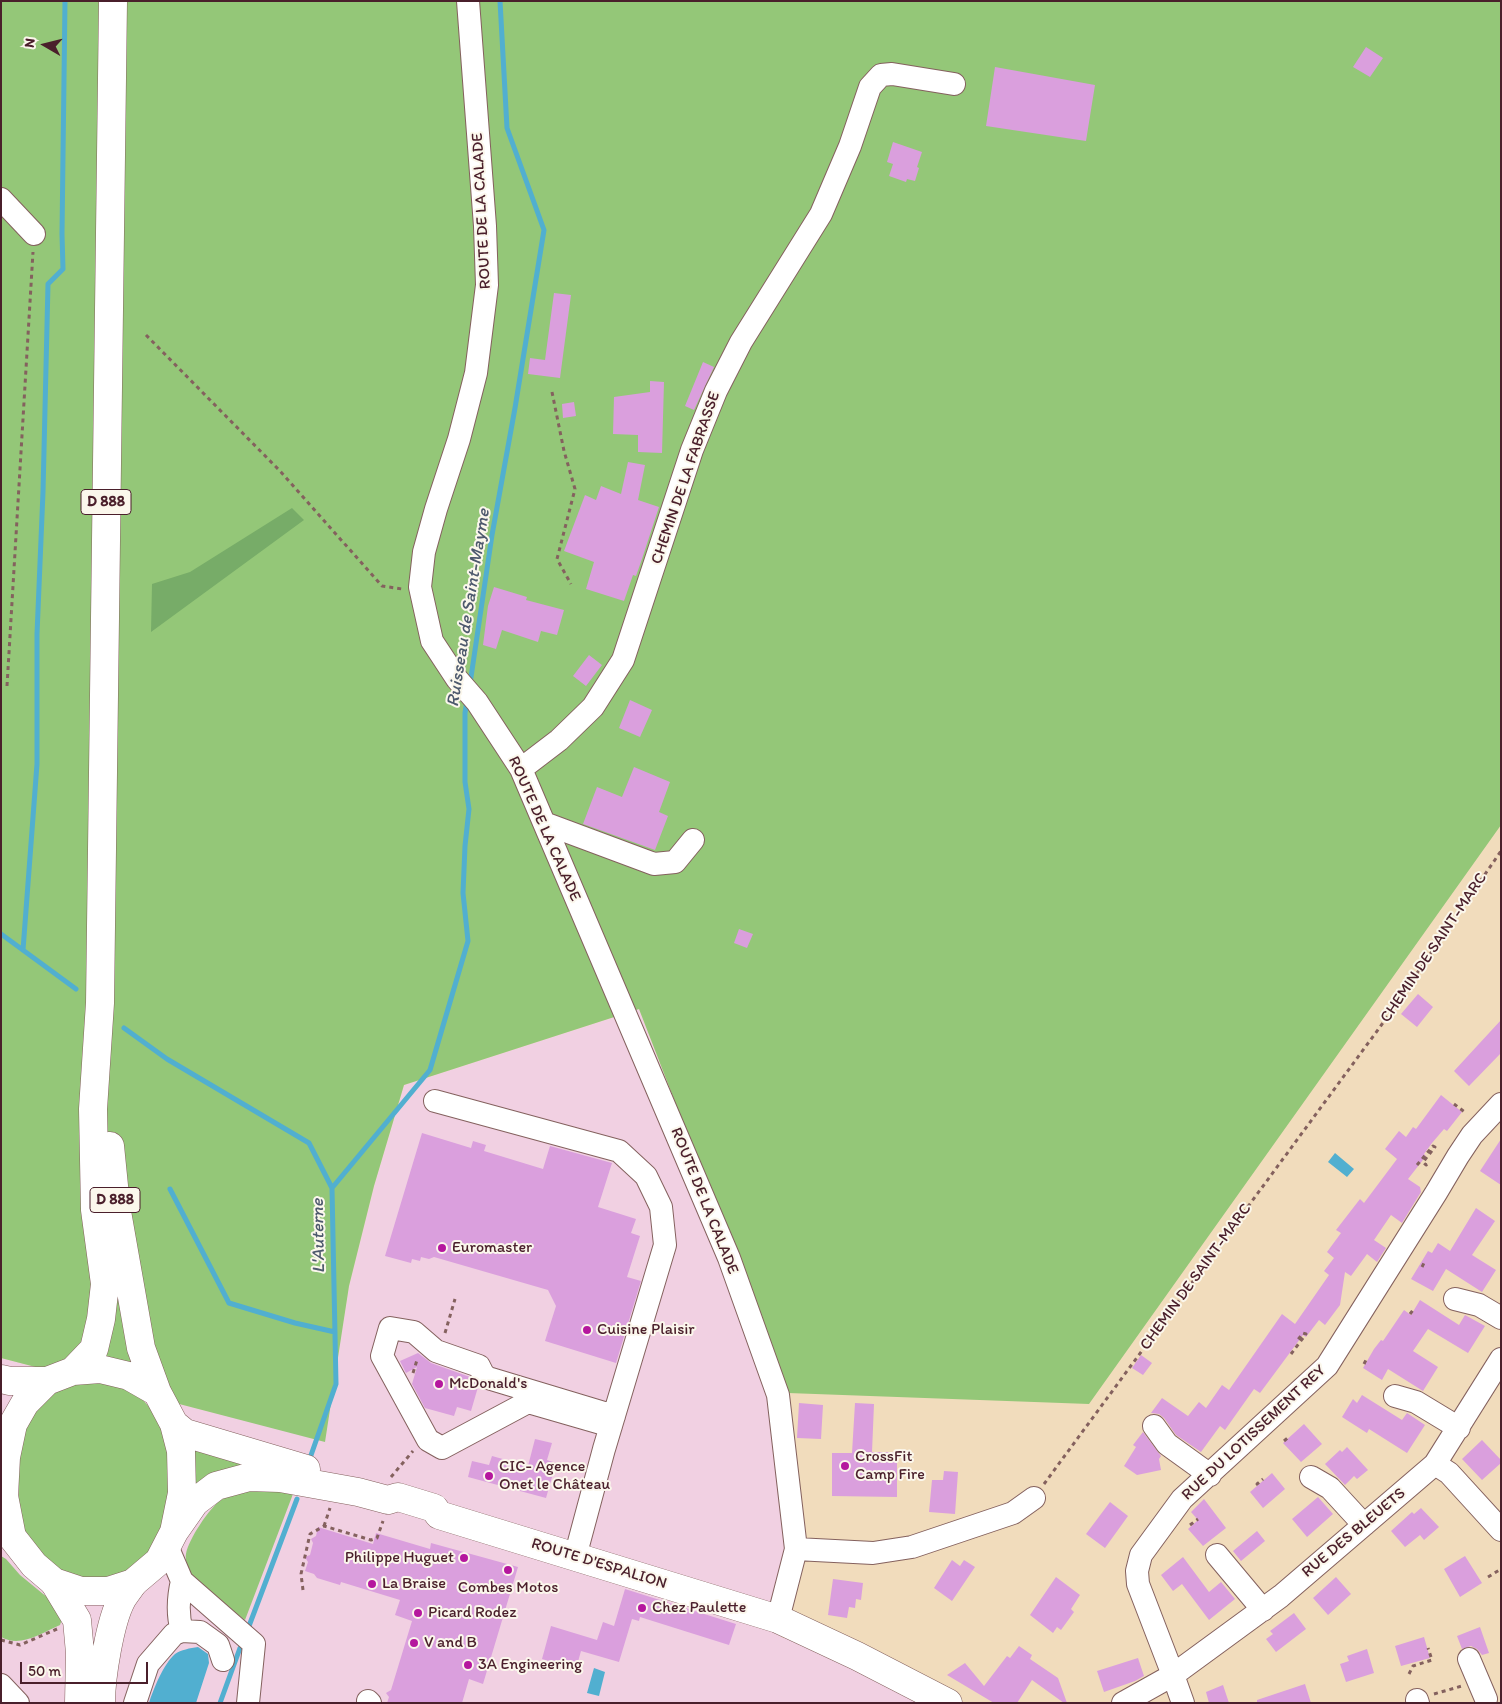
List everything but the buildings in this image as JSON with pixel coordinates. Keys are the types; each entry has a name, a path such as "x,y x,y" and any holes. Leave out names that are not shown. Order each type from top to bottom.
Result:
{"main road":[{"name":"D 888","path":"73,1371 94,1349 101,1319 105,1284 95,1210 93,1118 100,1003 113,1"},
{"name":"D 888","path":"100,1003 106,1105 116,1206 141,1348 157,1392"},
{"path":"1,1379 10,1381 47,1381 73,1371 100,1369 129,1376 157,1392 174,1424 181,1451 182,1494 170,1539"},
{"path":"47,1381 26,1403 13,1424 4,1449 3,1498 6,1537 54,1582 77,1620 80,1653 79,1703"},
{"name":"ROUTE D'ESPALION","path":"174,1424 185,1433 315,1471 396,1509 431,1519 439,1515 778,1618 948,1703"},
{"path":"101,1703 114,1620 122,1600 140,1577 159,1561 170,1539 195,1502 216,1486 249,1477 280,1478 378,1501"},
{"path":"54,1582 81,1591 108,1592 140,1577"},
{"path":"857,1656 916,1703"}],"street":[{"name":"ROUTE DE LA CALADE","path":"468,1 485,226 487,285 476,372 459,438 424,552 420,587 432,641 457,679 477,702 521,770 729,1258 778,1395 796,1549 778,1618"},
{"name":"CHEMIN DE LA FABRASSE","path":"521,770 558,740 593,707 623,660 692,450 716,390 741,342 821,214 850,146 870,87 881,75 892,74 954,84"},
{"path":"1,199 34,234"},
{"path":"544,823 654,864 674,862 693,840"},
{"path":"435,1101 619,1151 646,1176 662,1207 665,1245 575,1557"},
{"name":"RUE DU LOTISSEMENT REY","path":"1173,1675 1138,1584 1137,1571 1141,1555 1182,1499 1210,1475 1267,1412 1327,1366 1458,1156 1472,1135 1501,1104"},
{"path":"1455,1299 1478,1305 1501,1318"},
{"path":"390,1328 414,1332 436,1351 479,1366 483,1374 488,1378 613,1421 528,1402 442,1448 428,1440 382,1356 390,1328"},
{"name":"RUE DES BLEUETS","path":"1123,1703 1173,1675 1263,1610 1435,1464 1501,1359"},
{"path":"1395,1396 1416,1402 1459,1428"},
{"path":"1154,1426 1167,1444 1210,1475"},
{"path":"1435,1464 1449,1473 1501,1530"},
{"path":"1311,1476 1330,1488 1364,1526"},
{"path":"796,1549 873,1553 912,1547 1013,1513 1034,1498"},
{"path":"170,1539 182,1581 178,1598 179,1620 182,1631"},
{"path":"1217,1555 1263,1610"},
{"path":"140,1577 182,1581 254,1644 248,1703"},
{"path":"134,1703 148,1664 174,1634 182,1631 200,1632 218,1645 223,1660"},
{"path":"1469,1659 1484,1694"},
{"path":"1173,1675 1183,1703"},
{"path":"1,1685 18,1703"}],"path":[{"path":"7,686 34,234"},
{"path":"146,335 280,471 382,586 398,589 420,587"},
{"path":"552,392 560,435 575,489 557,558 571,584"},
{"name":"CHEMIN DE SAINT-MARC","path":"1034,1498 1380,1027 1501,851"},
{"path":"1454,1104 1464,1113"},
{"path":"1417,1165 1423,1155 1433,1146 1435,1148 1423,1162 1426,1165 1429,1164"},
{"path":"1422,1267 1424,1262"},
{"path":"1410,1314 1413,1310"},
{"path":"1291,1354 1298,1342"},
{"path":"1364,1364 1367,1358"},
{"path":"1284,1441 1290,1436"},
{"path":"324,1526 371,1540 377,1538 378,1501 391,1477 401,1464 413,1451 428,1440"},
{"path":"1258,1485 1263,1479"},
{"path":"302,1590 301,1574 310,1534 324,1526 332,1501"},
{"path":"1190,1525 1197,1520"},
{"path":"1488,1577 1501,1569"},
{"path":"1409,1674 1413,1666 1432,1660 1428,1648"},
{"path":"1417,1701 1484,1694"}],"shaded area":[{"path":"639,1009 788,1393 800,1522 781,1637 922,1678 965,1703 1,1703 1,1358 324,1441 349,1286 374,1186 404,1085"}],"green space":[{"path":"1,1 1501,1 1501,825 1089,1404 788,1393 639,1009 404,1085 374,1186 349,1286 325,1442 137,1393 156,1415 168,1444 168,1516 147,1558 126,1572 97,1579 74,1576 52,1565 24,1533 18,1513 20,1442 33,1414 48,1397 65,1385 89,1381 1,1358"},
{"path":"292,508 304,520 151,632 152,584 190,572"},
{"path":"195,1448 253,1464 195,1486"},
{"path":"265,1488 293,1494 245,1620 214,1597 199,1583 188,1569 186,1555 195,1533 216,1504 232,1495"},
{"path":"1,1556 20,1575 48,1598 62,1619 60,1625 23,1640 8,1640 1,1637"}],"water":[{"path":"1335,1153 1354,1169 1347,1177 1328,1162"},
{"path":"198,1647 208,1654 209,1663 196,1703 149,1703 159,1677 171,1658 180,1651"},
{"path":"594,1668 605,1672 599,1696 587,1693"}],"waterway":[{"path":"23,950 37,764 37,634 43,492 48,284 63,269 65,1"},
{"name":"Ruisseau de Saint-Mayme","path":"470,684 492,535 544,230 507,128 500,1"},
{"name":"Ruisseau de Saint-Mayme","path":"332,1188 430,1070 468,941 463,893 469,809 465,782 465,713 467,700"},
{"name":"L'Auterne","path":"1,934 76,989"},
{"name":"Ruisseau de Saint-Mayme","path":"124,1028 167,1059 309,1143 332,1188 336,1384 310,1458"},
{"path":"170,1189 229,1303 295,1323 335,1332"},
{"name":"L'Auterne","path":"249,1626 297,1499"},
{"name":"L'Auterne","path":"220,1703 240,1648"}],"place":[{"name":"Euromaster","path":"442,1248"},
{"name":"Cuisine Plaisir","path":"587,1330"},
{"name":"McDonald's","path":"439,1384"},
{"name":"CrossFit Camp Fire","path":"845,1466"},
{"name":"CIC- Agence Onet le Château","path":"489,1476"},
{"name":"Philippe Huguet","path":"464,1558"},
{"name":"Combes Motos","path":"508,1570"},
{"name":"La Braise","path":"372,1584"},
{"name":"Chez Paulette","path":"642,1608"},
{"name":"Picard Rodez","path":"418,1613"},
{"name":"V and B","path":"414,1643"},
{"name":"3A Engineering","path":"468,1665"}]}
